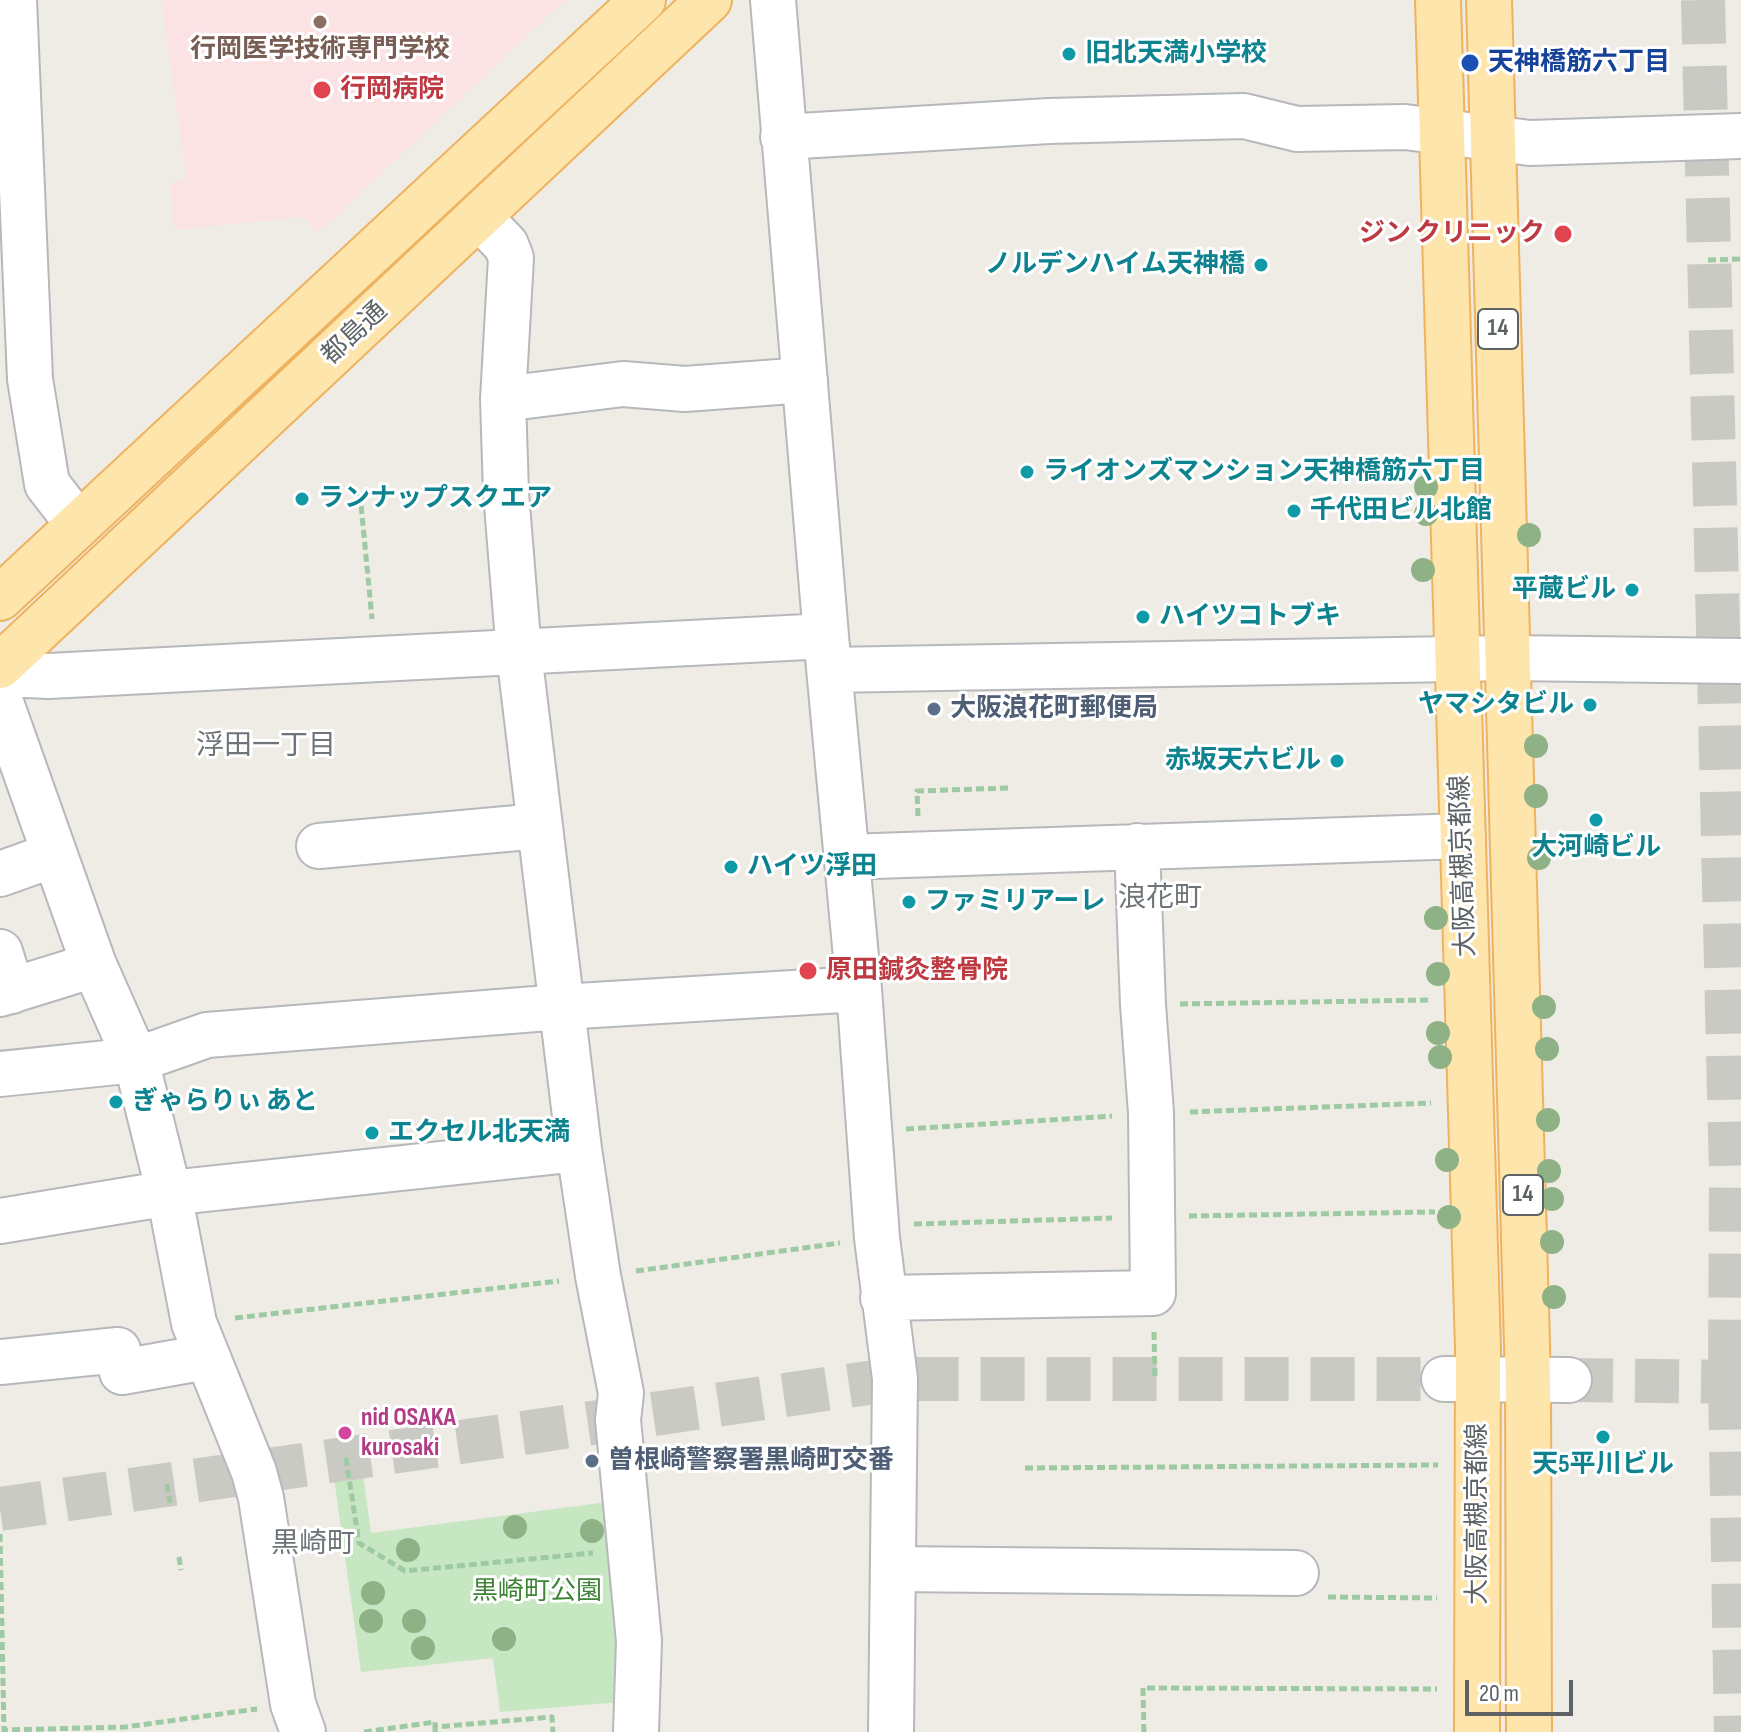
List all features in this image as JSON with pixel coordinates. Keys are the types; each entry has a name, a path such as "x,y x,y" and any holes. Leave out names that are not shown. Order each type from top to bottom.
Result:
{"main road":[{"name":"都島通","path":"0,598 643,0"},
{"name":"都島通","path":"0,666 709,0"},
{"name":"大阪高槻京都線","path":"1438,0 1463,836 1461,1380 1477,1732"},
{"name":"大阪高槻京都線","path":"1489,0 1508,658 1549,1380 1529,1732"}],"street":[{"path":"14,0 9,70 11,190 30,379 47,484 78,524"},
{"path":"773,0 859,989 877,1238 895,1379 891,1732"},
{"path":"783,137 1049,121 1244,116 1297,129 1405,127 1530,143 1741,136"},
{"path":"479,217 506,245 511,258 503,399 506,493 519,653 579,1149 598,1276 621,1393 618,1420 639,1641 636,1732"},
{"path":"503,399 623,384 685,389 805,380"},
{"path":"0,674 49,676 519,653 1741,661"},
{"path":"0,700 94,965 136,1060 169,1193 200,1340 254,1472 261,1498 298,1718"},
{"path":"319,846 539,826"},
{"path":"846,857 1463,836"},
{"path":"883,1298 1153,1293 1151,1113 1137,846"},
{"path":"0,874 53,855"},
{"path":"4,979 94,965"},
{"path":"0,1074 136,1060 207,1035 561,1007 859,989"},
{"path":"0,1221 169,1193 579,1149"},
{"path":"0,1362 118,1350 122,1372 200,1340"},
{"path":"1461,1380 1549,1380"},
{"path":"893,1569 1296,1573"}],"path":[{"path":"1708,260 1741,259"},
{"path":"360,494 376,660"},
{"path":"918,855 917,791 1010,788"},
{"path":"1143,1005 1433,1000"},
{"path":"200,1340 598,1276 877,1238"},
{"path":"346,1458 359,1543 405,1571 630,1550"},
{"path":"1025,1468 1438,1465"},
{"path":"167,1484 170,1503"},
{"path":"0,1534 4,1730 298,1718"},
{"path":"179,1557 181,1570"},
{"path":"1296,1573 1295,1597 1437,1598"},
{"path":"1144,1732 1143,1688 1438,1689"},
{"path":"364,1732 435,1722 435,1730 552,1717 553,1732"}],"shaded area":[{"name":"行岡病院","path":"161,0 565,0 317,234 304,217 175,230 170,183 187,180"}],"green space":[{"name":"黒崎町公園","path":"363,1474 371,1533 608,1502 621,1625 621,1702 500,1712 493,1658 361,1672 334,1478"}],"tunnel":[{"path":"1703,0 1731,1177 1730,1382 1736,1732"},
{"path":"0,1509 895,1379 1444,1379"},
{"path":"1569,1380 1741,1382"}],"place":[{"name":"行岡医学技術専門学校","path":"320,22"},
{"name":"旧北天満小学校","path":"1069,54"},
{"name":"天神橋筋六丁目","path":"1470,63"},
{"name":"行岡病院","path":"322,90"},
{"name":"ジン クリニック","path":"1563,234"},
{"name":"ノルデンハイム天神橋","path":"1261,265"},
{"name":"ライオンズマンション天神橋筋六丁目","path":"1027,472"},
{"name":"ランナップスクエア","path":"302,499"},
{"name":"千代田ビル北館","path":"1294,511"},
{"name":"平蔵ビル","path":"1632,590"},
{"name":"ハイツコトブキ","path":"1143,617"},
{"name":"ヤマシタビル","path":"1590,705"},
{"name":"大阪浪花町郵便局","path":"934,709"},
{"name":"赤坂天六ビル","path":"1337,761"},
{"name":"大河崎ビル","path":"1596,820"},
{"name":"ハイツ浮田","path":"731,867"},
{"name":"ファミリアーレ","path":"909,902"},
{"name":"原田鍼灸整骨院","path":"808,971"},
{"name":"ぎゃらりぃ あと","path":"116,1102"},
{"name":"エクセル北天満","path":"372,1133"},
{"name":"nid OSAKA kurosaki","path":"345,1433"},
{"name":"天5平川ビル","path":"1603,1437"},
{"name":"曽根崎警察署黒崎町交番","path":"592,1461"}],"district":[{"name":"浮田一丁目","path":"266,747"},
{"name":"浪花町","path":"1160,899"},
{"name":"黒崎町","path":"313,1545"}]}
